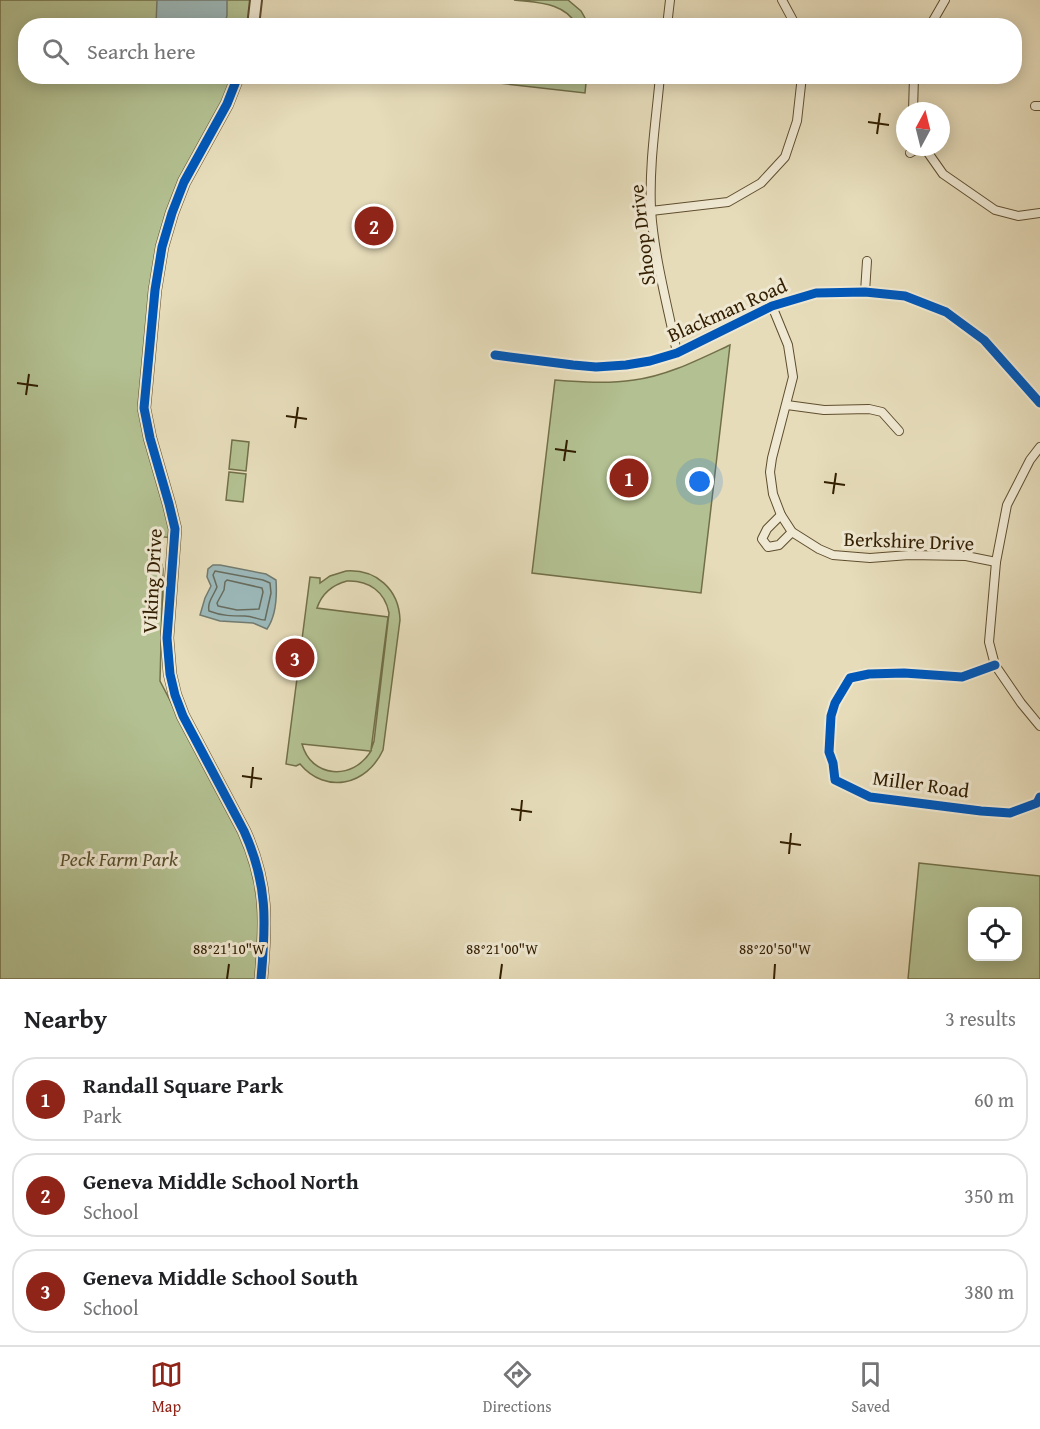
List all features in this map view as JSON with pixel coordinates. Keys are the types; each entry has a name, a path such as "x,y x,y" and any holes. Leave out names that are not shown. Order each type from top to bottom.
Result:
{"street":[{"path":"254,18 256,0"},
{"path":"668,18 670,0"},
{"path":"782,0 792,18"},
{"path":"935,18 945,0"},
{"name":"Viking Drive","path":"234,84 227,104 184,182 162,247 155,290 144,408 175,529 167,638 170,674 183,716 244,831 260,872 265,921 261,979"},
{"name":"Shoop Drive","path":"659,84 651,166 651,211 657,256 677,353"},
{"path":"651,211 728,202 761,183 785,157 797,121 801,84"},
{"path":"914,84 914,102"},
{"path":"929,156 943,174 995,210 1018,216 1040,213"},
{"path":"865,291 867,261"},
{"name":"Blackman Road","path":"495,355 596,367 650,361 677,353 772,306 816,293 865,291 905,296 946,312 984,340 1040,403"},
{"name":"Berkshire Drive","path":"772,306 788,345 793,377 771,465 773,494 781,515 792,532 833,555 870,558 909,555 966,556 996,562"},
{"path":"787,405 824,410 882,412 899,431"},
{"path":"1040,447 1030,460 1007,505 996,562 989,642 995,665 1040,726"},
{"path":"781,515 767,529 762,539 768,547 779,545 792,532"},
{"name":"Miller Road","path":"995,665 962,677 904,672 869,674 850,678 831,716 829,752 835,780 870,797 981,811 1010,813 1037,803 1040,797"}],"green space":[{"name":"Peck Farm Park","path":"0,0 256,0 254,18 18,18 18,84 234,84 206,139 162,247 144,408 175,538 153,536 163,569 160,681 258,869 258,979 0,979"},
{"path":"514,0 568,0 581,11 585,18 573,18 558,8 541,3"},
{"path":"507,84 586,84 585,93"},
{"path":"730,345 701,593 532,573 555,380 604,382 646,378 683,366"},
{"path":"232,440 249,442 246,471 229,469"},
{"path":"229,472 246,474 243,502 226,500"},
{"path":"346,571 357,571 376,577 390,590 399,609 400,620 383,750 367,771 345,782 322,780 310,774 300,764 296,766 286,764 310,577 320,578 320,583 330,576","holes":["347,581 355,581 375,589 384,599 389,613 374,741 371,750 388,617 317,608 328,590","302,744 370,751 371,751 354,767 344,771 333,771 314,764"]},
{"path":"919,863 1040,876 1040,979 908,979"}],"water":[{"path":"157,0 227,0 226,18 156,18"},
{"path":"213,565 266,574 276,580 274,612 267,629 253,623 220,621 200,615 211,586 207,577 208,569"}],"cycle path":[{"path":"235,84 227,104 184,182 162,247 155,290 144,408 175,529 167,638 170,674 183,716 252,850 263,904 264,940 261,979"},
{"path":"495,355 596,367 650,361 677,353 772,306 816,293 865,292 905,296 946,312 984,340 1040,403"},
{"path":"995,665 962,677 904,673 869,674 850,678 835,703 831,716 829,752 835,780 870,797 981,811 1010,813 1037,803 1040,797"}],"place":[{"name":"Geneva Middle School North","path":"374,226"},
{"name":"Randall Square Park","path":"629,478"},
{"name":"Geneva Middle School South","path":"295,658"}]}
